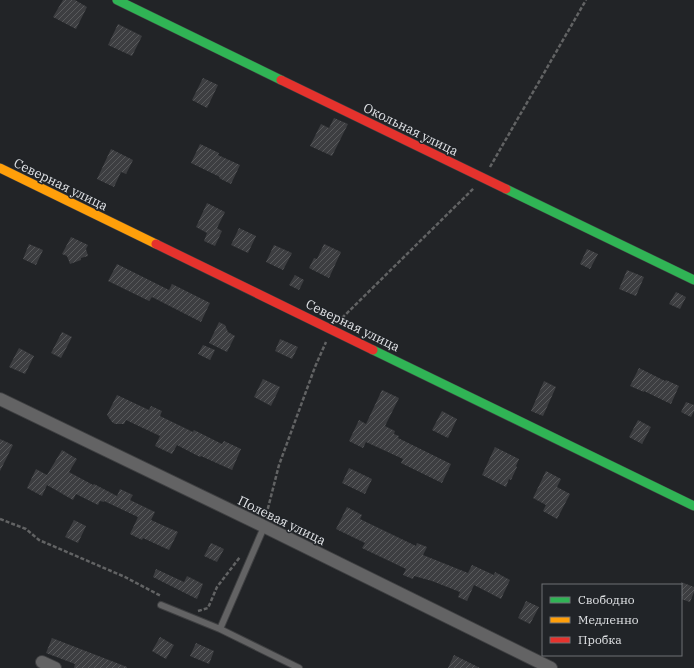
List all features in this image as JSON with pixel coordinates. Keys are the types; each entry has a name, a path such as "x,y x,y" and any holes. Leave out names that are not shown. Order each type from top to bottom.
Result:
{"street":[{"name":"Окольная улица","path":"117,0 694,280"},
{"name":"Северная улица","path":"0,168 694,506"},
{"name":"Полевая улица","path":"0,399 260,524 551,668"},
{"path":"42,662 55,668"}],"lane":[{"path":"220,629 260,524"},
{"path":"161,605 220,629 299,668"}],"path":[{"path":"260,524 267,512 279,465 315,367 331,329"},
{"path":"0,518 26,529 39,540 125,578 164,598"},
{"path":"195,612 208,608 217,587 241,556"}],"building":[{"path":"63,0 75,0 87,7 76,29 53,17"},
{"path":"118,24 142,36 132,56 108,45"},
{"path":"203,78 218,85 207,108 192,100"},
{"path":"334,118 348,124 332,156 310,146 321,124 329,128"},
{"path":"200,144 219,153 218,155 240,165 231,184 191,163"},
{"path":"111,149 133,160 126,174 121,172 114,187 97,179"},
{"path":"207,203 225,212 217,228 222,231 215,246 204,241 207,233 196,227"},
{"path":"239,228 256,236 248,253 231,245"},
{"path":"71,237 88,245 86,249 88,256 70,264 67,256 62,254"},
{"path":"29,244 43,250 36,265 23,259"},
{"path":"324,244 341,252 329,278 309,268 314,258 317,259"},
{"path":"274,245 292,253 283,270 266,262"},
{"path":"587,249 598,254 590,269 580,264"},
{"path":"117,264 169,290 172,284 210,303 201,322 152,297 149,301 108,281"},
{"path":"627,270 644,277 636,296 619,289"},
{"path":"295,275 304,280 299,290 289,285"},
{"path":"676,292 686,297 680,309 669,304"},
{"path":"219,322 225,325 228,332 235,336 227,352 209,343"},
{"path":"62,332 72,337 61,358 51,353"},
{"path":"280,339 298,347 292,359 275,351"},
{"path":"203,345 215,350 210,360 198,354"},
{"path":"19,348 34,356 25,374 9,367"},
{"path":"639,368 679,386 671,404 630,386"},
{"path":"263,379 280,387 271,406 254,397"},
{"path":"544,381 556,387 543,416 531,411"},
{"path":"382,390 399,398 385,426 395,431 394,434 399,436 398,438 451,464 442,483 401,463 403,459 366,442 363,448 349,441 359,420 366,424"},
{"path":"117,395 149,410 151,406 162,411 160,416 193,432 194,430 222,444 224,441 241,449 232,470 201,456 200,457 177,445 172,454 155,446 160,436 126,420 124,424 115,424 107,415"},
{"path":"686,402 694,405 694,411 691,417 681,412"},
{"path":"442,411 457,419 448,438 432,430"},
{"path":"638,420 651,427 642,444 629,437"},
{"path":"0,439 13,445 0,471"},
{"path":"495,447 519,459 511,480 509,479 506,487 482,475"},
{"path":"62,450 77,459 69,472 117,496 120,489 133,495 130,500 155,512 151,520 178,532 169,550 143,538 142,540 130,534 138,517 104,501 100,501 98,505 76,494 73,500 47,485 42,496 27,488 36,469 47,475"},
{"path":"349,468 372,479 365,494 342,483"},
{"path":"546,471 561,479 557,487 570,494 557,519 543,511 546,505 533,498"},
{"path":"347,507 362,515 360,519 416,546 417,543 427,547 423,555 468,573 472,565 494,575 495,572 510,580 501,599 474,585 467,601 458,597 460,592 432,581 414,576 413,579 403,575 406,569 362,548 365,543 336,529"},
{"path":"74,520 86,526 78,543 65,537"},
{"path":"211,543 224,549 217,562 204,556"},
{"path":"156,569 184,582 187,576 203,584 197,599 153,577"},
{"path":"681,582 694,587 694,592 690,602 682,599"},
{"path":"526,601 539,607 530,624 518,618"},
{"path":"160,637 174,645 166,659 152,651"},
{"path":"52,638 127,668 74,668 75,664 46,653"},
{"path":"196,643 214,651 209,664 190,656"},
{"path":"454,655 480,668 448,668"}],"traffic: fast":[{"path":"117,0 281,80"},
{"path":"506,189 694,280"},
{"path":"373,350 694,506"}],"traffic: slow":[{"path":"0,168 156,244"}],"traffic: jam":[{"path":"281,80 506,189"},
{"path":"156,244 373,350"}]}
